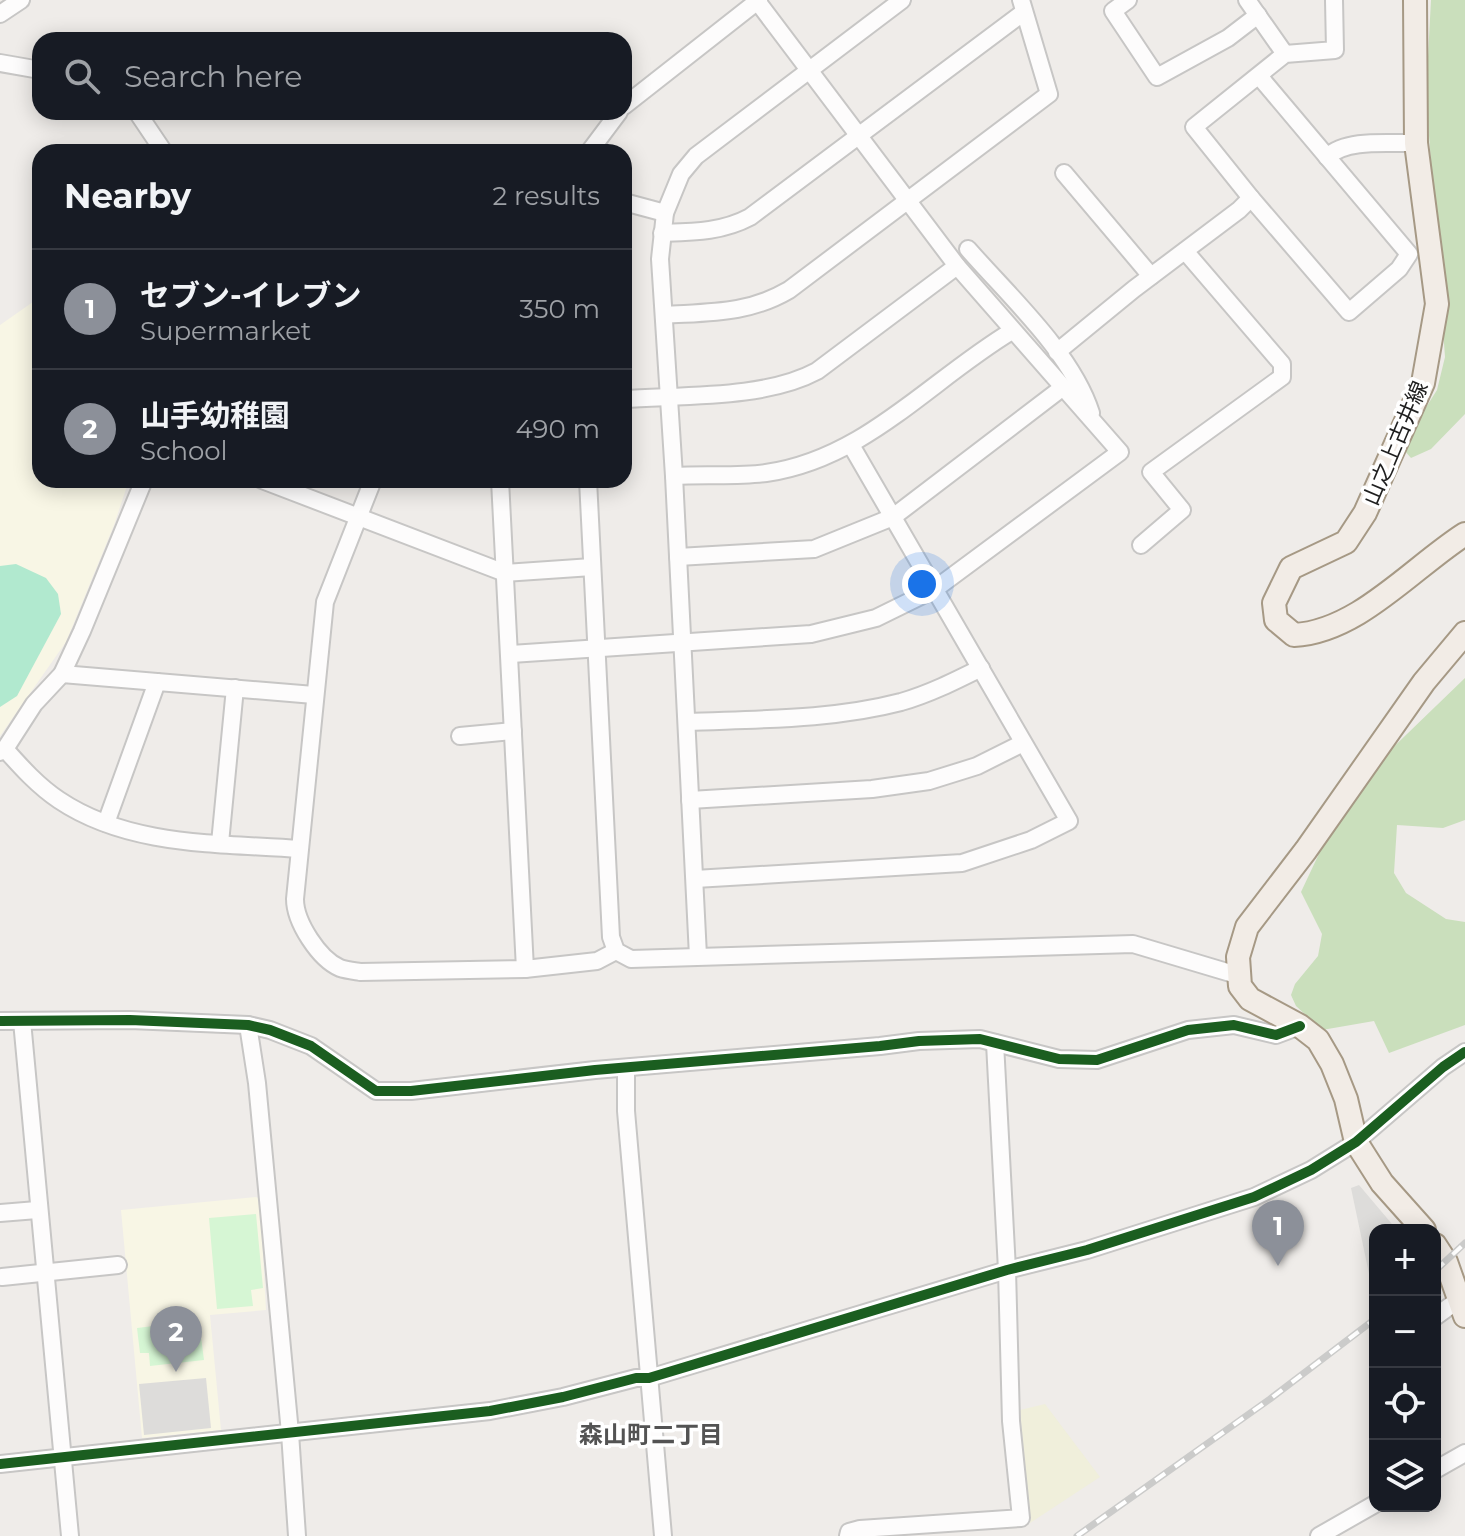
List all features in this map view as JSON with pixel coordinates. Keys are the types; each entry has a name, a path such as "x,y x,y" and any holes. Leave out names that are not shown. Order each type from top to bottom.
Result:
{"main road":[{"name":"山之上古井線","path":"1415,0 1416,143 1437,304 1423,383 1365,513 1346,542 1291,568 1274,603 1276,620 1294,635 1311,634 1333,627 1465,534"},
{"path":"1419,1224 1382,1183 1356,1142 1346,1099 1318,1040 1300,1026 1250,999 1240,986 1238,957 1247,927 1306,850 1424,682 1465,633"},
{"path":"1441,1254 1463,1303"}],"street":[{"path":"0,14 21,0"},
{"path":"698,956 660,259 665,213 681,174 696,156 902,0"},
{"path":"1128,0 1113,11 1157,77 1228,38 1258,15"},
{"path":"1247,0 1285,54"},
{"path":"1259,76 1409,254 1399,269 1349,312 1194,127 1285,54 1335,50 1334,0"},
{"path":"511,654 811,634 876,618 935,589 1120,452 957,266 758,1 632,100"},
{"path":"662,233 703,232 734,226 788,189 1022,6 1049,94 769,302 747,309 664,315"},
{"path":"0,63 32,69"},
{"path":"142,120 159,144"},
{"path":"593,144 612,120"},
{"path":"1327,157 1334,150 1351,146 1416,143"},
{"path":"1064,173 1151,276"},
{"path":"1057,352 1251,198"},
{"path":"632,204 665,213"},
{"path":"968,249 1057,352 1086,398 1094,421"},
{"path":"1141,545 1182,510 1151,472 1282,377 1282,364 1185,251"},
{"path":"632,398 760,390 798,381 817,371 957,266"},
{"path":"674,476 764,474 830,456 885,425 983,349 1012,331"},
{"path":"678,557 814,549 893,517 1062,388"},
{"path":"695,879 962,863 1031,840 1069,821 851,445"},
{"path":"141,488 62,674 34,704 3,750 58,800 106,823 168,839 299,849"},
{"path":"283,488 505,573 592,567"},
{"path":"370,488 325,602 299,849 295,909 300,924 317,948 338,967 360,972 525,969 597,961 616,951"},
{"path":"500,488 525,969"},
{"path":"588,488 611,937 616,951 631,959 1133,944 1237,975"},
{"path":"687,722 855,712 903,701 981,668"},
{"path":"62,674 314,695"},
{"path":"106,823 157,682"},
{"path":"220,843 235,688"},
{"path":"460,736 513,731"},
{"path":"690,800 872,789 929,781 977,766 1023,743"},
{"path":"0,1021 130,1020 248,1025 311,1046 376,1091 411,1091 919,1041 980,1039 1059,1059 1097,1060 1188,1030 1234,1025 1276,1035 1300,1026"},
{"path":"22,1021 37,1210 70,1536"},
{"path":"248,1025 257,1083 297,1536"},
{"path":"848,1536 849,1532 860,1529 1021,1518 1011,1421 995,1043"},
{"path":"0,1464 490,1411 563,1397 636,1378 649,1378 1007,1270 1087,1250 1254,1197 1311,1170 1356,1142 1443,1067 1465,1052"},
{"path":"626,1068 626,1111 663,1536"},
{"path":"0,1213 37,1210"},
{"path":"2,1277 118,1265"},
{"path":"1441,1314 1463,1303"},
{"path":"1441,1467 1465,1453"},
{"path":"1319,1536 1369,1507"}],"shaded area":[{"path":"32,303 32,488 126,488 66,642 0,736 0,325"},
{"path":"1359,1185 1392,1224 1369,1224 1369,1274 1351,1188"},
{"path":"260,1199 266,1310 210,1315 221,1430 142,1438 121,1210"},
{"path":"206,1378 211,1428 144,1435 139,1384"}],"green space":[{"path":"1431,0 1465,0 1465,414 1431,449 1411,458 1404,450 1406,439 1437,390 1445,357 1426,94"},
{"path":"16,564 46,578 58,594 61,614 17,696 0,707 0,566"},
{"path":"1465,678 1465,820 1443,828 1397,825 1394,873 1406,893 1446,919 1465,922 1465,1025 1389,1053 1374,1021 1322,1030 1296,1006 1291,995 1295,984 1318,956 1322,934 1301,892 1349,790"},
{"path":"256,1214 263,1288 251,1290 253,1306 217,1309 209,1218"},
{"path":"195,1321 204,1360 150,1366 149,1353 140,1353 137,1328"},
{"path":"1045,1404 1100,1477 1030,1523 1020,1410"}],"railway":[{"path":"1441,1265 1465,1243"},
{"path":"1077,1536 1270,1399 1369,1324"}],"cycle path":[{"path":"0,1021 130,1020 248,1025 311,1046 376,1091 411,1091 595,1070 919,1041 980,1039 1059,1059 1097,1060 1188,1030 1234,1025 1276,1035 1300,1026"},
{"path":"0,1464 490,1411 563,1397 636,1378 649,1378 1007,1270 1087,1250 1254,1197 1311,1170 1356,1142 1443,1067 1465,1052"}],"place":[{"name":"セブン-イレブン","path":"1278,1266"},
{"name":"山手幼稚園","path":"176,1372"}],"district":[{"name":"森山町二丁目","path":"651,1435"}]}
